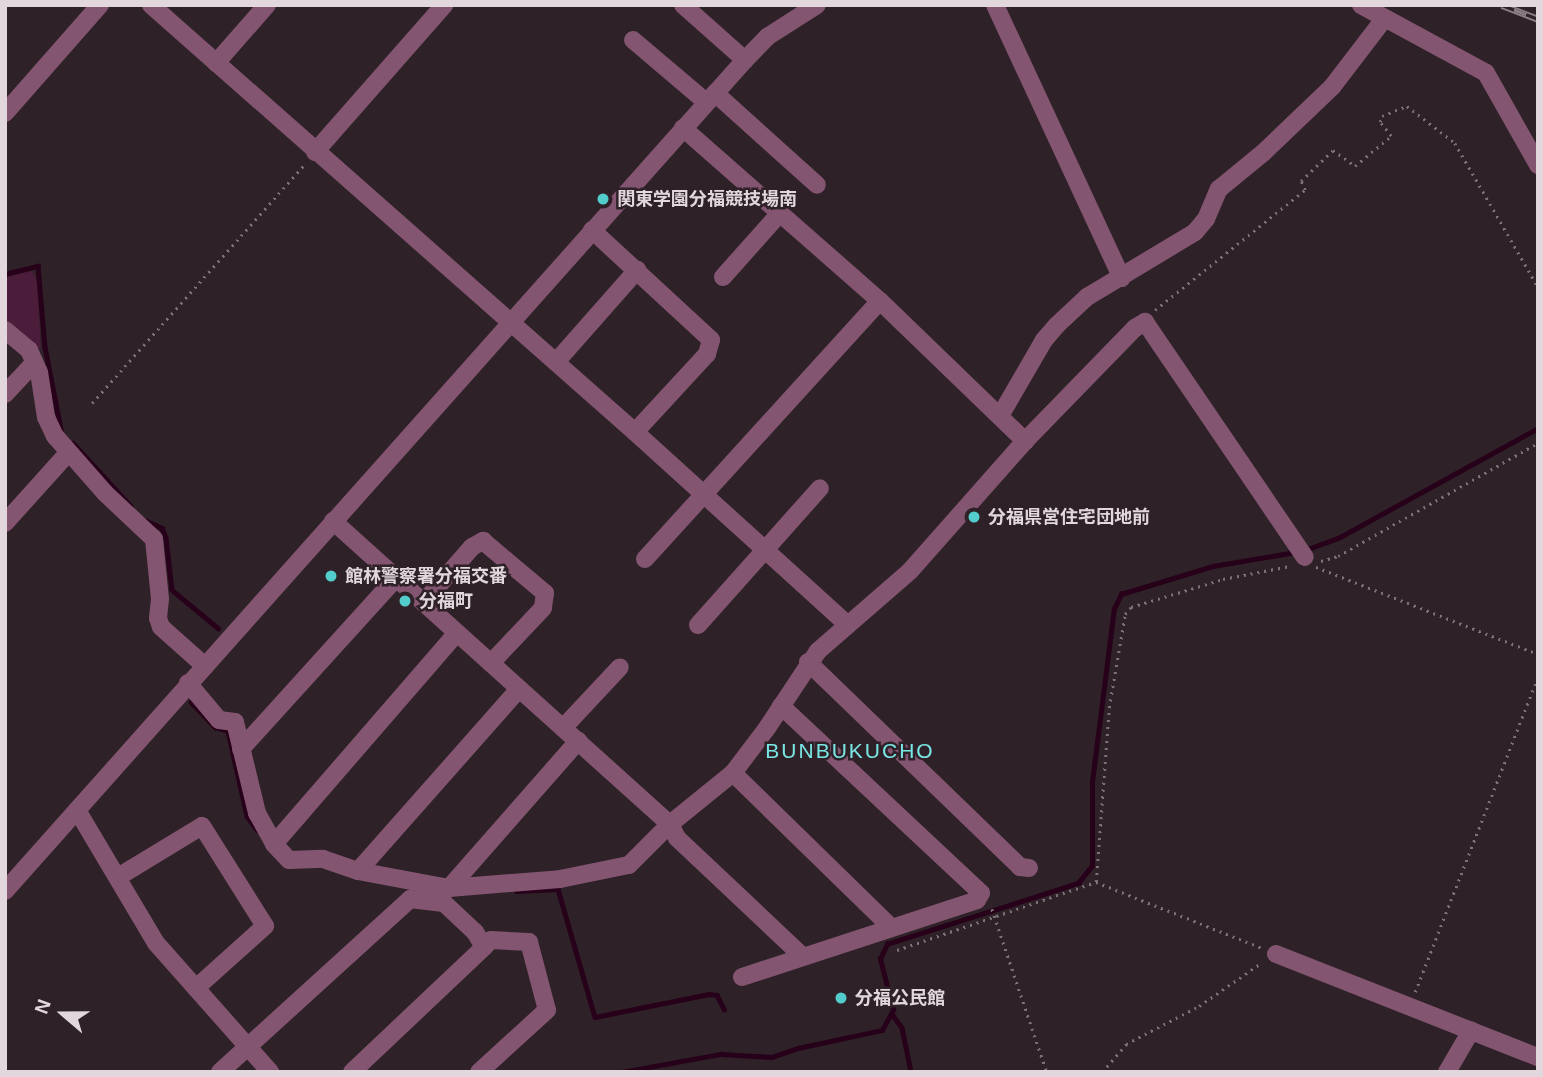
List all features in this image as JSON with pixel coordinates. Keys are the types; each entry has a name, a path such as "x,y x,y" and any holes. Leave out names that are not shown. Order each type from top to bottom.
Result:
{"street":[{"path":"5,113 100,5"},
{"path":"152,5 315,152 635,432 704,498 848,625"},
{"path":"216,63 267,5"},
{"path":"315,152 444,5"},
{"path":"683,5 744,60"},
{"path":"5,891 744,60 768,37 817,5"},
{"path":"995,5 1122,278"},
{"path":"1361,5 1486,73 1538,165"},
{"path":"1000,416 1045,340 1057,325 1087,297 1122,278 1203,225 1219,189 1264,152 1332,87 1384,19"},
{"path":"633,40 711,98 817,184"},
{"path":"683,128 880,301 1026,440"},
{"path":"723,277 780,213"},
{"path":"592,230 707,333 711,348 635,432"},
{"path":"556,362 637,270"},
{"path":"645,559 693,502 704,498 880,301"},
{"path":"188,683 219,720 235,722 257,813 274,844 289,860 323,859 358,871 449,888 560,878 629,865 670,824 733,773 782,706 808,662 930,551 1026,440 1135,328 1145,322 1303,556"},
{"path":"5,330 29,351 39,372 46,417 68,453 155,539 160,599 158,618 161,627 205,666"},
{"path":"5,394 34,363"},
{"path":"5,523 68,453"},
{"path":"698,625 820,488"},
{"path":"334,521 670,824 677,838 802,956"},
{"path":"424,603 472,547 483,541 545,593 546,604 543,608 491,663"},
{"path":"241,749 396,578"},
{"path":"274,844 457,633"},
{"path":"808,662 1020,867 1029,868"},
{"path":"563,729 620,667"},
{"path":"358,871 519,689"},
{"path":"742,977 977,900 981,893 782,706"},
{"path":"449,888 578,741"},
{"path":"733,773 891,927"},
{"path":"77,810 156,943 270,1072"},
{"path":"118,877 202,826 265,926 196,988"},
{"path":"220,1072 410,898 444,903 475,932 484,947"},
{"path":"352,1072 491,940 528,942 547,1010 479,1072"},
{"path":"1276,954 1538,1057"},
{"path":"1447,1072 1471,1031"}],"path":[{"path":"1153,311 1305,190 1301,181 1333,150 1355,166 1391,136 1380,122 1382,116 1407,106 1455,143 1538,288"},
{"path":"92,402 315,152"},
{"path":"1096,882 1109,708 1125,614 1131,607 1223,579 1270,568 1303,556 1338,556 1538,443"},
{"path":"1303,556 1538,654"},
{"path":"1410,1005 1538,676"},
{"path":"897,950 1096,882 1276,954"},
{"path":"994,916 1047,1072"},
{"path":"1102,1072 1133,1040 1199,1006 1276,954"}],"shaded area":[{"path":"32,271 37,281 41,350 5,319 5,277"}],"waterway":[{"path":"5,274 38,266 45,347 61,429"},
{"path":"1305,550 1340,537 1538,428"},
{"path":"73,443 131,506"},
{"path":"145,520 162,528 166,538 172,590 218,628"},
{"path":"622,1072 720,1054 772,1057 798,1048 882,1030 893,1010 880,959 887,944 1078,883 1092,866 1092,782 1114,609 1121,594 1213,566 1296,552"},
{"path":"191,702 215,727 228,731 247,816 257,830"},
{"path":"516,891 558,889 595,1017 709,994 717,995 724,1009"},
{"path":"892,1014 902,1028 911,1072"}],"railway":[{"path":"1502,5 1538,19"}],"place":[{"name":"関東学園分福競技場南","path":"603,199"},
{"name":"分福県営住宅団地前","path":"974,517"},
{"name":"館林警察署分福交番","path":"331,576"},
{"name":"分福町","path":"405,601"},
{"name":"分福公民館","path":"841,998"}],"district":[{"name":"BUNBUKUCHO","path":"850,751"}]}
